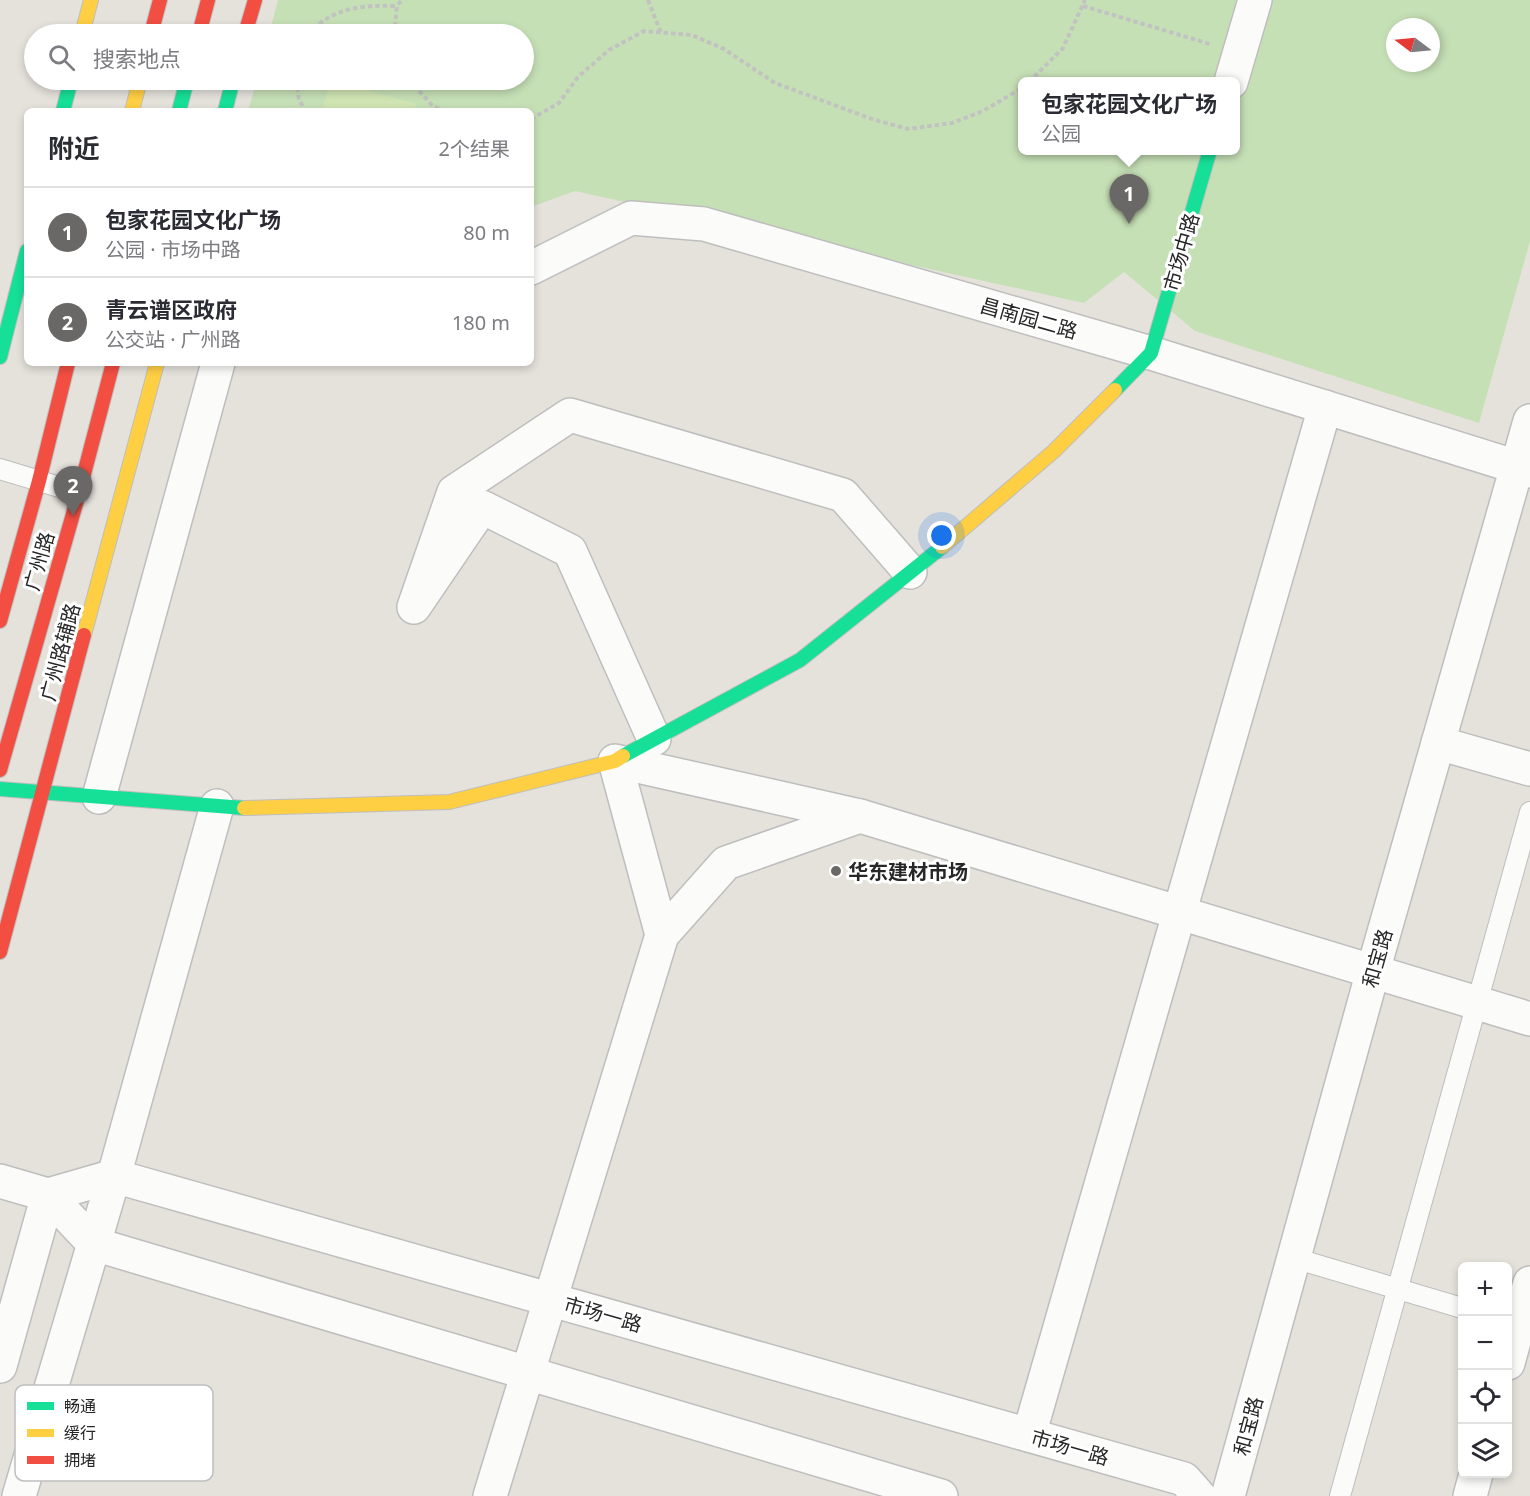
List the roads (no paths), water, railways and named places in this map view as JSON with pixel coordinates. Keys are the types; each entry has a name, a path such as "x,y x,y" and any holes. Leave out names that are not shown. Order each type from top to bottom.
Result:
{"main road":[{"path":"85,24 91,0"},
{"path":"154,24 160,0"},
{"path":"202,24 208,0"},
{"path":"248,24 255,0"},
{"path":"64,108 68,90"},
{"path":"133,108 137,90"},
{"path":"180,108 184,90"},
{"path":"226,108 230,90"},
{"name":"市场中路","path":"1151,353 1209,155"},
{"path":"0,357 24,263"},
{"path":"0,789 257,809 449,802 615,761 800,660 1054,452 1151,353"},
{"name":"广州路","path":"0,621 39,481 67,366"},
{"name":"广州路","path":"0,770 79,493 112,366"},
{"name":"广州路辅路","path":"0,952 156,366"}],"street":[{"path":"1235,67 1255,0"},
{"name":"昌南园二路","path":"534,266 631,218 704,224 1151,353 1523,469"},
{"path":"99,797 217,366"},
{"path":"1029,1435 1326,407"},
{"path":"654,740 570,551 482,507 414,607 453,492 570,415 843,495 910,572"},
{"name":"和宝路","path":"1228,1496 1438,742 1523,469 1530,421"},
{"path":"1438,742 1530,769"},
{"path":"662,935 615,761 860,816 1530,1019"},
{"path":"52,1385 114,1176 217,806"},
{"path":"490,1496 662,935 726,863 860,816"},
{"path":"48,1196 114,1176"},
{"name":"市场一路","path":"114,1176 1184,1479 1199,1496"},
{"path":"0,1181 48,1196 94,1244 941,1496"},
{"path":"0,1366 48,1196"},
{"path":"1512,1349 1530,1283"},
{"path":"1470,1496 1475,1478"},
{"path":"19,1496 23,1481"}],"lane":[{"path":"0,469 79,493"},
{"path":"1341,1496 1530,812"},
{"path":"1294,1258 1458,1307"}],"place":[{"name":"包家花园文化广场","path":"1129,224"},
{"name":"青云谱区政府","path":"73,516"},
{"name":"华东建材市场","path":"836,871"}]}
